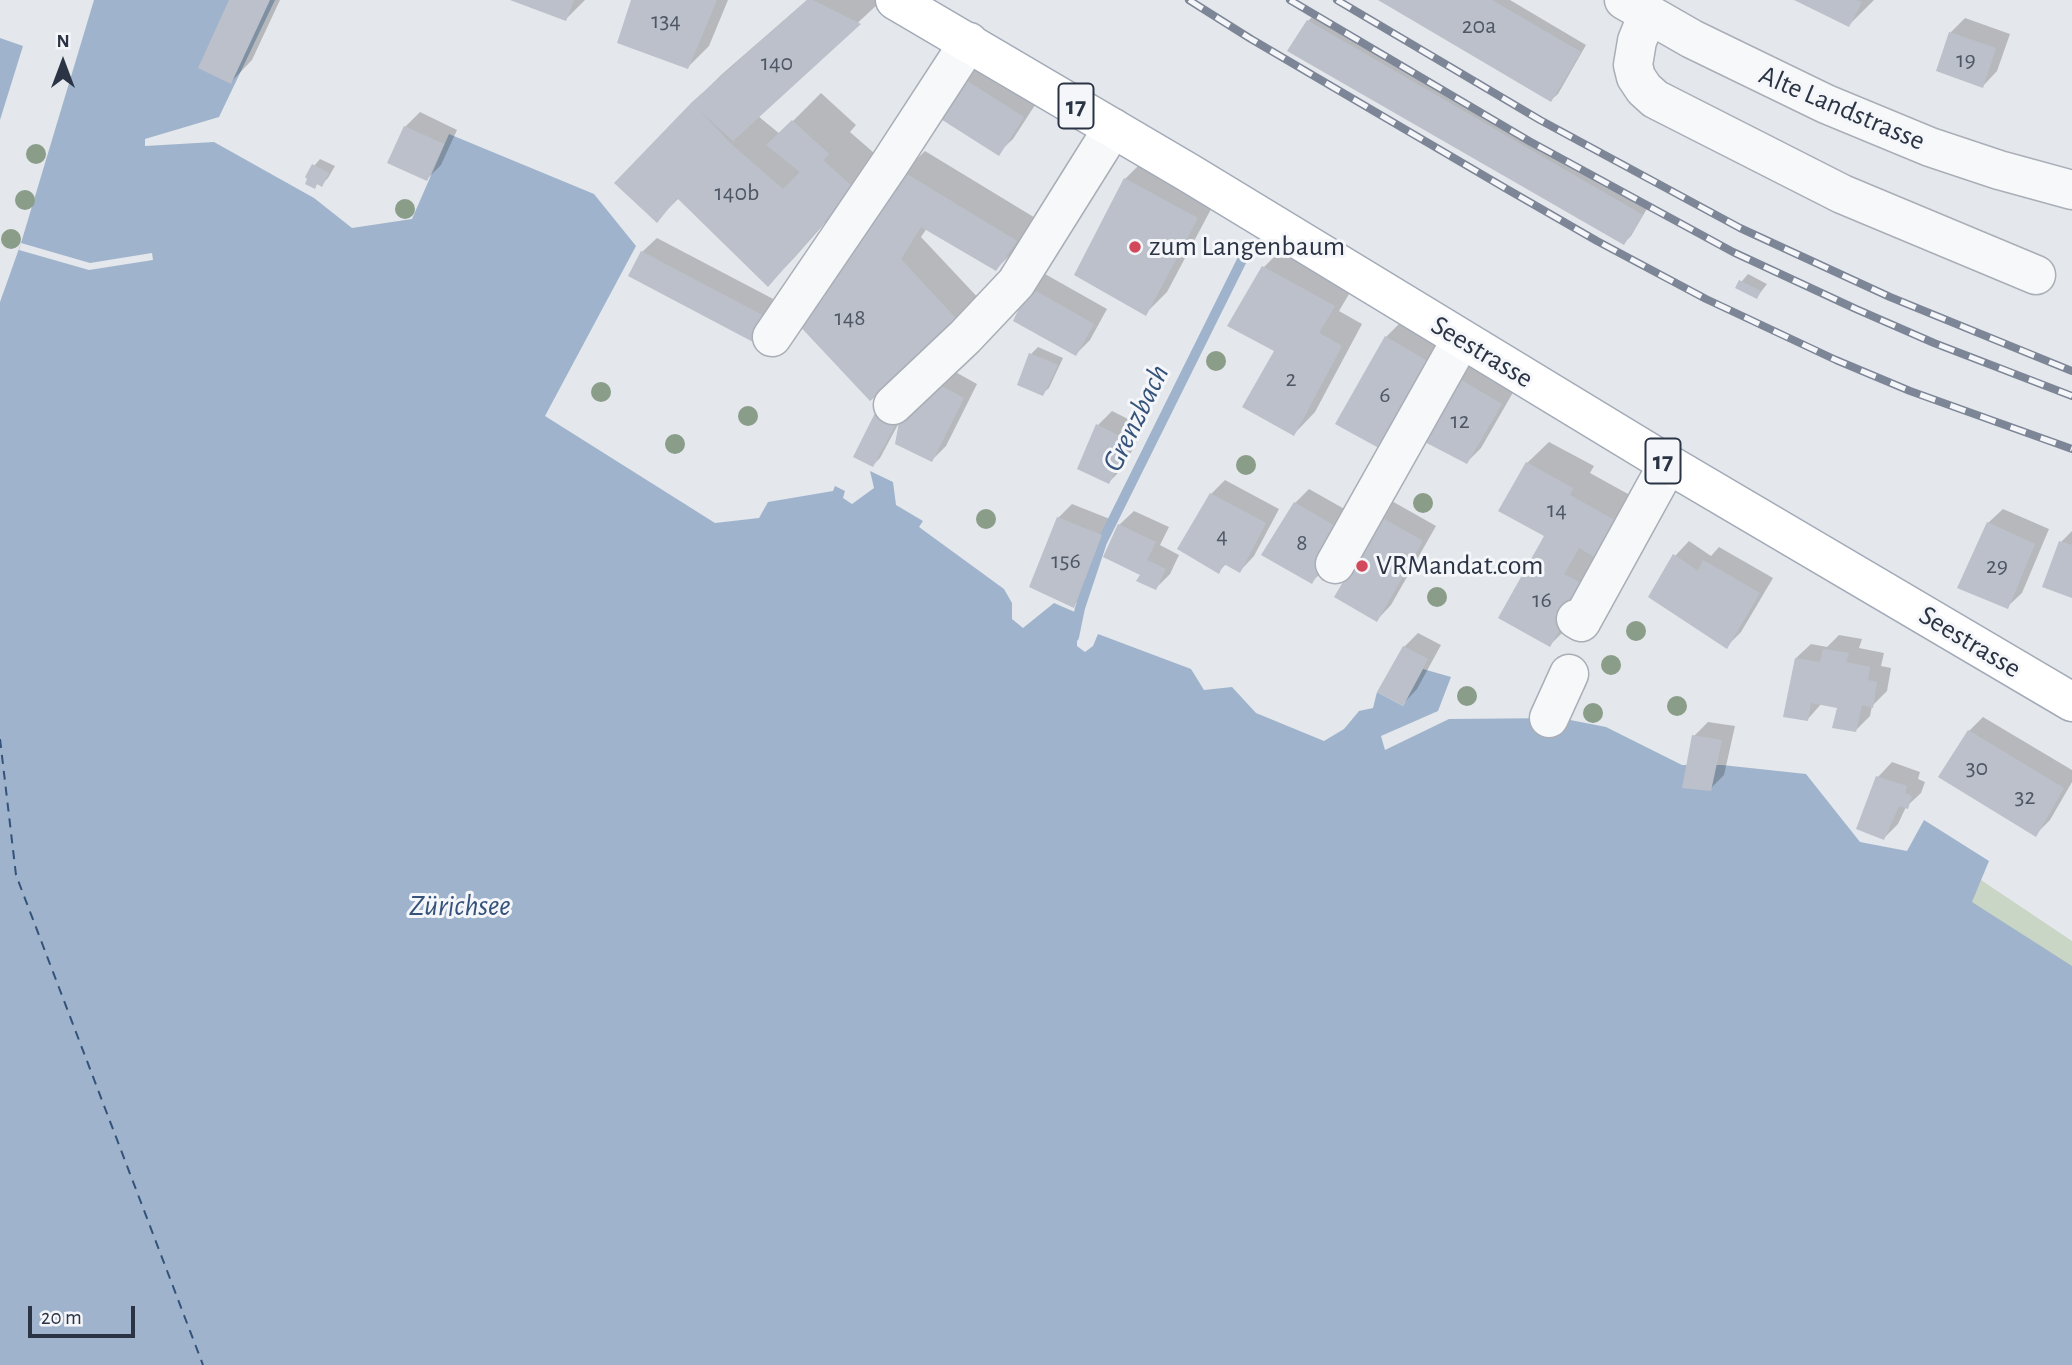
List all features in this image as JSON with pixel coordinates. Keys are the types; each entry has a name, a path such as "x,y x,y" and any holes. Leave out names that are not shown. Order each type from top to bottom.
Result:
{"main road":[{"name":"Seestrasse","path":"895,0 1113,128 1668,464 2072,702"}],"street":[{"path":"1636,7 1637,41 1633,65 1636,77 1655,99 1842,194 2036,275"},
{"name":"Alte Landstrasse","path":"1636,7 1752,70 1881,128 1999,170 2072,190"},
{"path":"772,337 851,223 969,42"},
{"path":"893,405 973,330 1016,283 1113,128"},
{"path":"1335,564 1461,340"},
{"path":"1576,620 1581,622 1668,464"},
{"path":"1549,718 1569,674"}],"green space":[{"path":"1981,880 2072,941 2072,1027 1971,902"}],"water":[{"name":"Zürichsee","path":"94,0 275,0 219,117 145,139 145,146 214,142 314,198 352,228 412,219 449,134 594,194 636,246 545,416 715,523 759,518 768,502 833,491 835,486 845,491 843,498 852,504 874,488 870,471 893,482 896,505 923,521 919,527 1004,589 1012,603 1012,619 1023,628 1054,603 1077,613 1077,646 1085,652 1093,646 1098,634 1191,669 1204,690 1232,687 1256,713 1324,741 1344,729 1359,711 1373,708 1377,692 1403,706 1423,669 1451,677 1438,711 1381,736 1385,750 1449,719 1560,718 1606,727 1682,765 1722,765 1806,774 1860,842 1907,851 1924,820 1989,861 1972,902 2072,966 2072,1365 0,1365 0,302 21,243"},
{"path":"0,38 23,46 0,120"}],"pier":[{"path":"21,243 90,263 152,253 153,260 89,270 19,250"}],"building":[{"path":"229,0 270,0 231,84 198,68"},
{"path":"510,0 574,0 566,21"},
{"path":"631,0 717,0 688,69 617,43"},
{"path":"807,0 813,0 861,24 733,141 698,109 730,143 783,189 800,172 766,145 792,120 829,154 823,160 854,188 768,287 677,198 657,223 614,183 692,102"},
{"path":"1378,0 1492,0 1581,52 1551,102"},
{"path":"1794,0 1857,0 1862,2 1849,27"},
{"path":"1307,20 1643,215 1624,245 1287,51"},
{"path":"1949,32 1996,48 1983,88 1936,71"},
{"path":"961,77 1024,117 999,156 936,116"},
{"path":"404,126 444,144 427,181 387,163"},
{"path":"312,164 329,173 322,187 317,184 315,189 305,184 305,177"},
{"path":"902,171 1017,241 996,271 921,227 901,259 963,326 870,401 794,320"},
{"name":"zum Langenbaum","path":"1124,178 1198,218 1146,316 1074,275"},
{"path":"641,251 766,317 753,342 628,276"},
{"path":"1262,266 1335,306 1319,333 1342,346 1294,436 1242,407 1274,351 1227,326"},
{"path":"1739,280 1761,291 1757,299 1735,288"},
{"path":"1029,287 1094,324 1076,356 1013,321"},
{"path":"1385,336 1436,366 1386,452 1335,424"},
{"path":"1029,353 1058,365 1043,396 1017,385"},
{"path":"1453,375 1502,404 1467,464 1419,439"},
{"path":"934,382 964,398 932,462 895,444 900,416 873,467 853,457 879,405"},
{"path":"1096,424 1131,442 1109,484 1077,469"},
{"path":"1526,462 1573,488 1570,495 1618,522 1598,559 1579,548 1564,574 1585,585 1550,647 1498,618 1544,536 1498,511"},
{"path":"1210,493 1266,523 1240,573 1224,564 1219,574 1177,549"},
{"path":"1294,502 1342,530 1312,584 1261,555"},
{"path":"1374,513 1423,541 1377,622 1334,597 1349,572"},
{"path":"1057,517 1102,535 1074,608 1029,587"},
{"path":"1987,522 2035,544 2008,609 1957,588"},
{"path":"1118,524 1156,542 1147,560 1166,569 1156,590 1136,581 1140,575 1103,557"},
{"path":"2059,541 2072,545 2072,598 2042,587"},
{"path":"1673,554 1698,571 1703,560 1760,593 1727,649 1648,597"},
{"path":"1403,646 1428,659 1403,706 1377,692"},
{"path":"1823,649 1849,653 1846,662 1870,667 1868,680 1877,682 1873,708 1862,705 1856,732 1832,728 1837,708 1811,703 1808,721 1783,717 1795,658 1820,662"},
{"path":"1968,730 2064,788 2036,837 1938,777"},
{"path":"1692,735 1722,740 1711,791 1682,788"},
{"path":"1876,776 1907,786 1905,793 1912,796 1908,809 1899,806 1884,840 1856,829"}],"waterway":[{"name":"Grenzbach","path":"1074,637 1080,608 1102,542 1245,254"}],"ferry route":[{"path":"0,739 16,875 203,1365"}],"railway":[{"path":"1189,0 1505,188 1706,299 1836,360 1910,391 2072,449"},
{"path":"1290,0 1529,141 1733,252 1934,343 2072,396"},
{"path":"1337,0 1540,120 1740,228 1890,297 2072,371"}],"place":[{"name":"zum Langenbaum","path":"1135,247"},
{"name":"VRMandat.com","path":"1362,566"}]}
